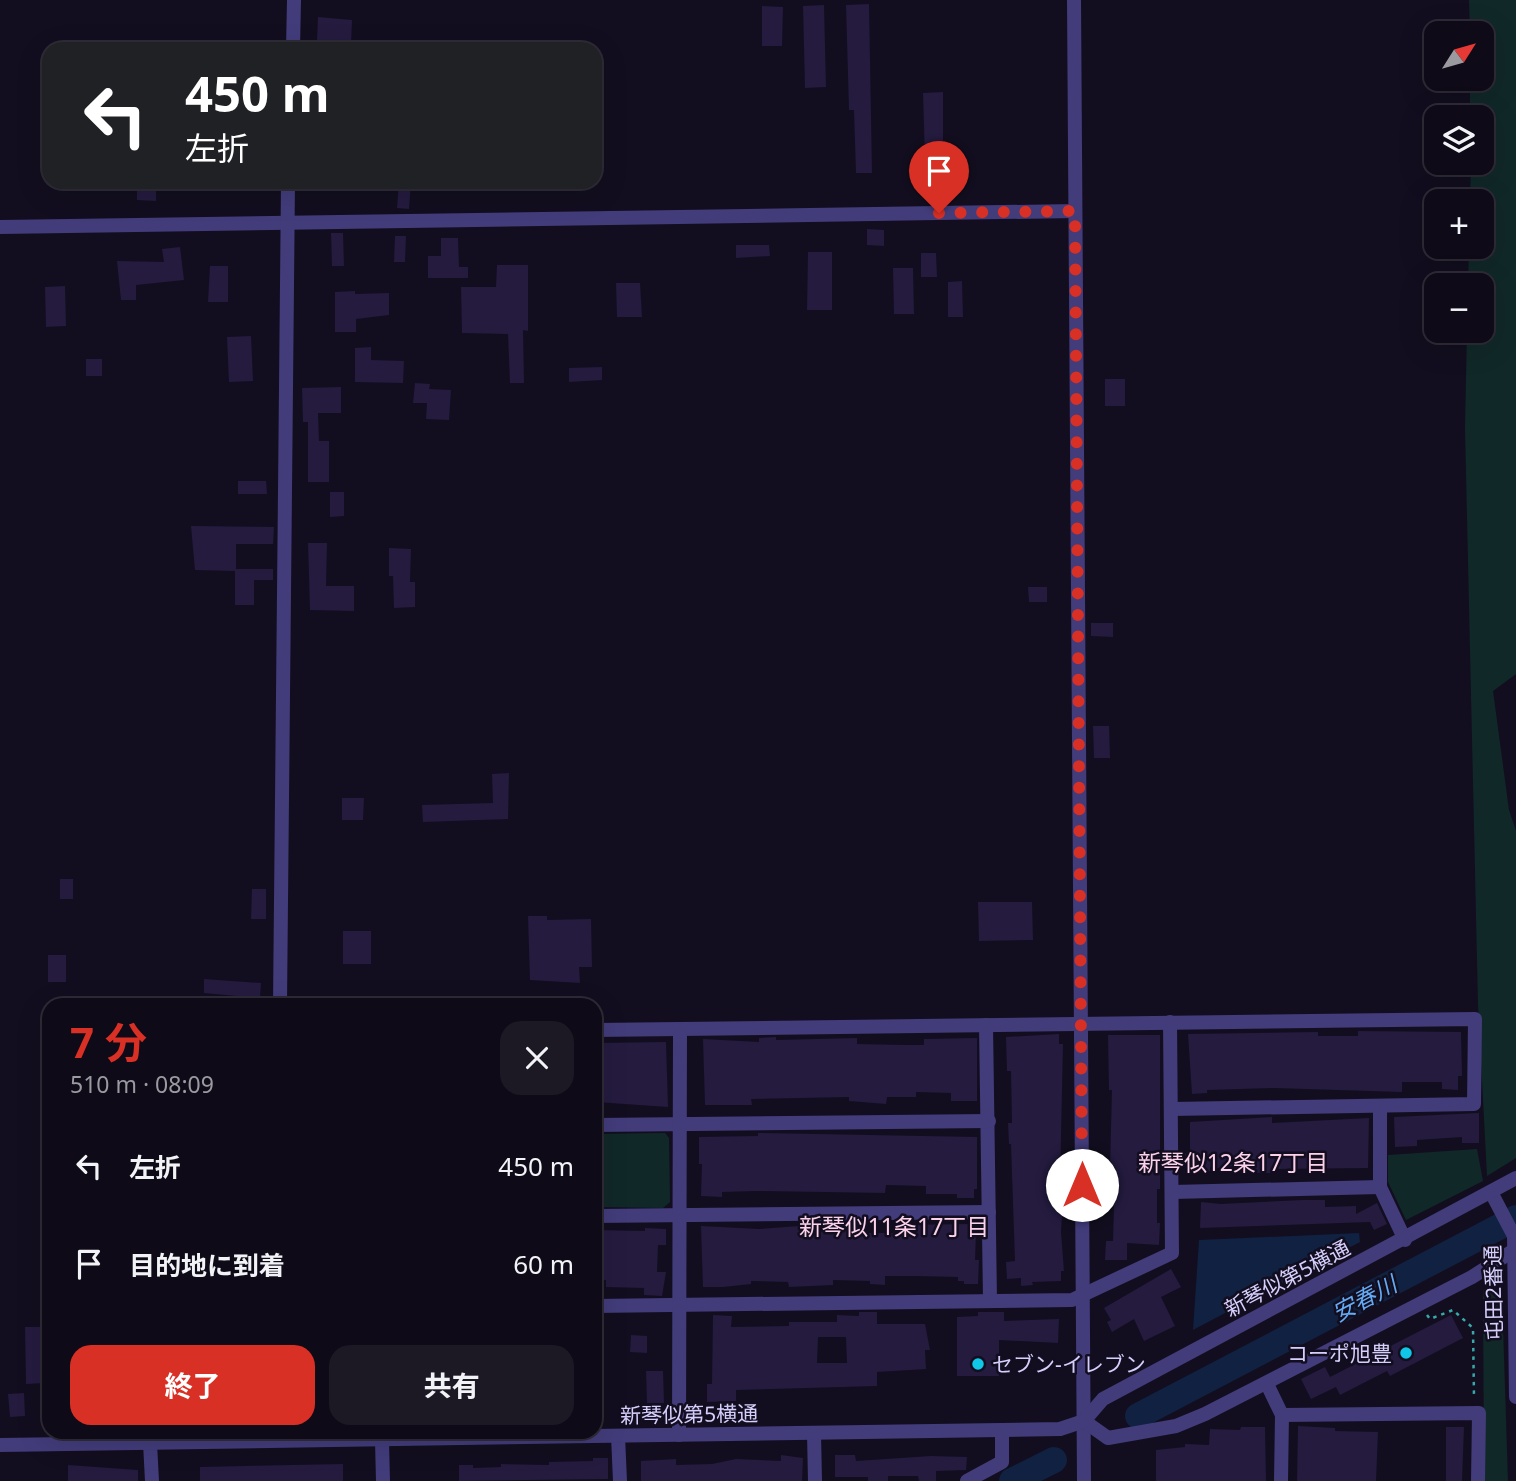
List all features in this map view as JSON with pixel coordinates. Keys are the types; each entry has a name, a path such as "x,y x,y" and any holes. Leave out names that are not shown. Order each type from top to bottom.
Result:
{"street":[{"path":"293,42 294,0"},
{"path":"1074,0 1084,1481"},
{"path":"281,998 288,189"},
{"path":"0,227 1075,211"},
{"path":"602,1030 1475,1019 1474,1104 1172,1109"},
{"path":"602,1306 1083,1297 1171,1253 1170,1022"},
{"path":"986,1025 990,1300"},
{"path":"680,1030 680,1435"},
{"path":"1380,1106 1380,1187 1405,1240"},
{"path":"602,1125 989,1121"},
{"name":"新琴似第5横通","path":"602,1436 1060,1429 1084,1421 1103,1399 1405,1240 1495,1200 1516,1178"},
{"path":"1172,1192 1380,1187"},
{"name":"屯田2番通","path":"1495,1200 1514,1245 1516,1397"},
{"path":"602,1216 989,1212"},
{"path":"1084,1421 1108,1438 1176,1426 1266,1384 1472,1277 1514,1245"},
{"path":"1266,1384 1282,1415 1282,1481"},
{"path":"1282,1415 1479,1413 1478,1481"},
{"path":"967,1481 1002,1462 1002,1430"},
{"path":"814,1433 815,1481"},
{"path":"618,1436 620,1481"},
{"name":"新琴似第5横通","path":"0,1445 222,1439"},
{"name":"新琴似第5横通","path":"340,1439 476,1439"},
{"path":"382,1441 383,1481"},
{"path":"150,1443 152,1481"}],"path":[{"path":"1424,1313 1430,1319 1452,1310 1473,1328 1474,1405"}],"green space":[{"path":"1469,0 1516,0 1516,674 1493,691 1509,810 1516,831 1516,1158 1487,1176 1478,1004 1465,428 1467,343 1494,343 1494,273 1468,273 1469,259 1494,259 1494,189 1470,189 1471,175 1494,175 1494,105 1470,105 1470,91 1494,91 1494,21 1470,21"},
{"path":"665,1133 669,1138 670,1202 663,1208 602,1207 602,1134"},
{"path":"1477,1149 1483,1181 1406,1220 1388,1182 1388,1155"},
{"path":"1488,1286 1502,1295 1508,1481 1484,1481 1483,1291"}],"water":[{"path":"1359,1233 1360,1242 1193,1330 1199,1240"}],"building":[{"path":"869,4 872,173 856,173 854,110 849,110 846,5"},
{"path":"824,5 826,87 805,88 803,6"},
{"path":"762,6 783,7 782,46 762,46"},
{"path":"318,17 352,20 351,42 317,40"},
{"path":"943,92 943,160 925,160 923,93"},
{"path":"137,189 156,189 156,201 137,200"},
{"path":"398,189 410,189 409,209 397,208"},
{"path":"867,229 884,230 884,246 867,245"},
{"path":"331,233 343,233 344,266 332,266"},
{"path":"395,236 406,236 405,262 394,262"},
{"path":"441,238 458,238 459,267 468,267 468,278 428,278 428,256 441,256"},
{"path":"736,245 769,245 770,256 736,258"},
{"path":"180,247 184,280 136,285 136,300 121,300 117,261 164,262 162,249"},
{"path":"808,252 832,252 832,310 807,310"},
{"path":"921,253 936,253 937,277 921,277"},
{"path":"497,265 528,265 528,331 523,330 524,383 510,383 508,334 462,333 461,287 496,287"},
{"path":"210,266 228,266 228,302 208,302"},
{"path":"893,268 913,268 914,314 894,314"},
{"path":"962,281 963,317 948,317 948,282"},
{"path":"616,283 640,283 642,317 617,317"},
{"path":"65,286 66,326 46,327 45,287"},
{"path":"355,291 355,294 389,293 389,315 356,319 356,332 335,332 335,292"},
{"path":"251,336 253,381 229,382 227,337"},
{"path":"371,347 371,360 404,361 403,383 355,382 355,348"},
{"path":"86,359 102,359 102,376 86,376"},
{"path":"602,367 602,380 569,382 569,368"},
{"path":"1105,379 1125,379 1125,406 1105,406"},
{"path":"415,383 430,384 429,389 451,390 449,420 426,419 427,403 413,403"},
{"path":"341,387 341,413 318,413 319,441 329,441 329,482 308,482 308,422 303,422 302,388"},
{"path":"238,481 266,481 267,494 238,494"},
{"path":"330,492 344,492 344,516 330,517"},
{"path":"191,526 274,527 273,544 236,544 236,569 273,569 273,580 254,580 254,605 235,605 235,571 195,570"},
{"path":"308,543 327,543 326,586 354,586 354,611 310,610"},
{"path":"389,548 411,549 410,582 415,582 415,607 394,608 393,576 389,576"},
{"path":"1028,587 1047,587 1047,602 1029,602"},
{"path":"1091,623 1113,623 1113,637 1091,636"},
{"path":"1093,726 1109,726 1110,758 1094,758"},
{"path":"509,773 508,819 423,822 422,805 493,803 492,774"},
{"path":"342,798 364,798 363,820 342,820"},
{"path":"60,879 73,879 73,899 60,899"},
{"path":"252,889 266,889 266,919 251,919"},
{"path":"978,902 1032,902 1033,940 979,941"},
{"path":"528,916 547,916 547,920 591,919 592,967 579,967 580,983 530,980"},
{"path":"343,931 371,931 371,964 343,964"},
{"path":"48,955 66,955 66,982 48,982"},
{"path":"204,979 261,983 260,998 204,993"},
{"path":"1358,1031 1461,1032 1462,1076 1458,1076 1458,1090 1442,1089 1442,1082 1402,1082 1402,1092 1274,1088 1207,1090 1207,1093 1192,1094 1188,1034 1318,1032 1318,1036 1358,1036"},
{"path":"1059,1034 1059,1044 1063,1044 1060,1181 1064,1181 1061,1232 1064,1271 1061,1271 1061,1281 1032,1282 1033,1285 1021,1286 1021,1278 1007,1279 1006,1262 1015,1261 1008,1123 1012,1123 1011,1071 1007,1071 1006,1037"},
{"path":"1108,1035 1160,1035 1160,1189 1157,1189 1159,1245 1127,1243 1127,1260 1105,1260 1106,1241 1113,1241 1114,1206 1109,1206 1112,1090 1109,1090"},
{"path":"776,1037 776,1040 857,1038 857,1044 903,1045 924,1045 924,1039 977,1038 977,1101 951,1101 951,1093 916,1092 916,1097 887,1097 886,1104 849,1101 849,1097 751,1099 752,1105 705,1105 703,1039 759,1042 759,1038"},
{"path":"666,1042 668,1107 602,1102 602,1043"},
{"path":"1479,1113 1479,1143 1462,1143 1462,1137 1417,1140 1417,1146 1395,1147 1394,1117"},
{"path":"1272,1117 1272,1123 1369,1118 1368,1168 1274,1169 1274,1173 1261,1173 1210,1167 1210,1171 1186,1171 1185,1154 1190,1153 1190,1122"},
{"path":"758,1133 977,1137 977,1189 974,1189 974,1198 957,1198 957,1194 926,1194 926,1186 886,1185 885,1193 756,1191 722,1192 722,1197 701,1196 699,1137 758,1136"},
{"path":"1325,1200 1325,1207 1356,1206 1356,1214 1377,1203 1387,1224 1374,1230 1370,1222 1200,1228 1201,1202 1221,1204"},
{"path":"859,1223 859,1233 898,1233 898,1225 973,1224 972,1232 976,1232 975,1260 979,1260 978,1284 964,1284 964,1281 958,1281 958,1277 885,1276 885,1285 870,1284 870,1281 833,1280 833,1285 789,1287 788,1282 751,1281 751,1284 703,1287 701,1226 759,1229"},
{"path":"645,1228 666,1229 666,1245 658,1245 657,1272 666,1272 662,1296 644,1295 644,1288 606,1287 606,1280 602,1280 602,1230 645,1231"},
{"path":"1171,1269 1181,1287 1161,1297 1175,1326 1144,1341 1134,1319 1112,1332 1107,1322 1111,1320 1104,1308"},
{"path":"859,1312 877,1312 877,1324 925,1324 930,1350 925,1350 926,1369 877,1372 877,1386 736,1390 736,1401 707,1402 707,1384 712,1384 713,1315 732,1316 731,1327 789,1326 789,1322 837,1322 837,1315 859,1316","holes":["818,1337 846,1337 847,1363 817,1363"]},
{"path":"978,1312 1004,1312 1004,1321 1059,1319 1058,1343 999,1340 999,1376 957,1376 957,1317 978,1316"},
{"name":"コーポ旭豊","path":"1451,1315 1463,1338 1390,1376 1387,1371 1340,1395 1336,1387 1311,1399 1301,1379 1325,1367 1330,1377"},
{"path":"25,1327 42,1327 42,1383 26,1384"},
{"path":"631,1335 647,1336 647,1353 630,1352"},
{"path":"646,1371 663,1371 664,1403 647,1403"},
{"path":"24,1393 25,1416 10,1417 8,1394"},
{"path":"1298,1426 1335,1428 1335,1431 1378,1432 1376,1481 1297,1481"},
{"path":"1241,1427 1265,1427 1266,1481 1156,1481 1156,1450 1185,1447 1185,1444 1209,1445 1210,1429 1240,1430"},
{"path":"1446,1427 1464,1427 1462,1481 1446,1481"},
{"path":"781,1455 803,1458 802,1481 641,1481 641,1461 676,1459 676,1465 712,1464 736,1459 781,1461"},
{"path":"835,1455 855,1455 856,1461 931,1456 967,1457 966,1470 936,1471 936,1481 919,1481 918,1476 888,1476 888,1481 868,1481 868,1477 835,1477"},
{"path":"593,1458 608,1458 608,1479 459,1481 459,1465 473,1465 473,1468 501,1467 501,1464 549,1465 549,1462 593,1461"},
{"path":"343,1464 343,1481 200,1481 200,1467"},
{"path":"68,1465 138,1470 138,1481 68,1481"}],"waterway":[{"name":"安春川","path":"1138,1416 1516,1218"},
{"name":"安春川","path":"1012,1481 1054,1460"}],"place":[{"name":"コーポ旭豊","path":"1406,1353"},
{"name":"セブン-イレブン","path":"978,1364"}],"district":[{"name":"新琴似12条17丁目","path":"1233,1162"},
{"name":"新琴似11条17丁目","path":"894,1226"}],"route":[{"path":"939,213 1075,211 1082,1185"}]}
